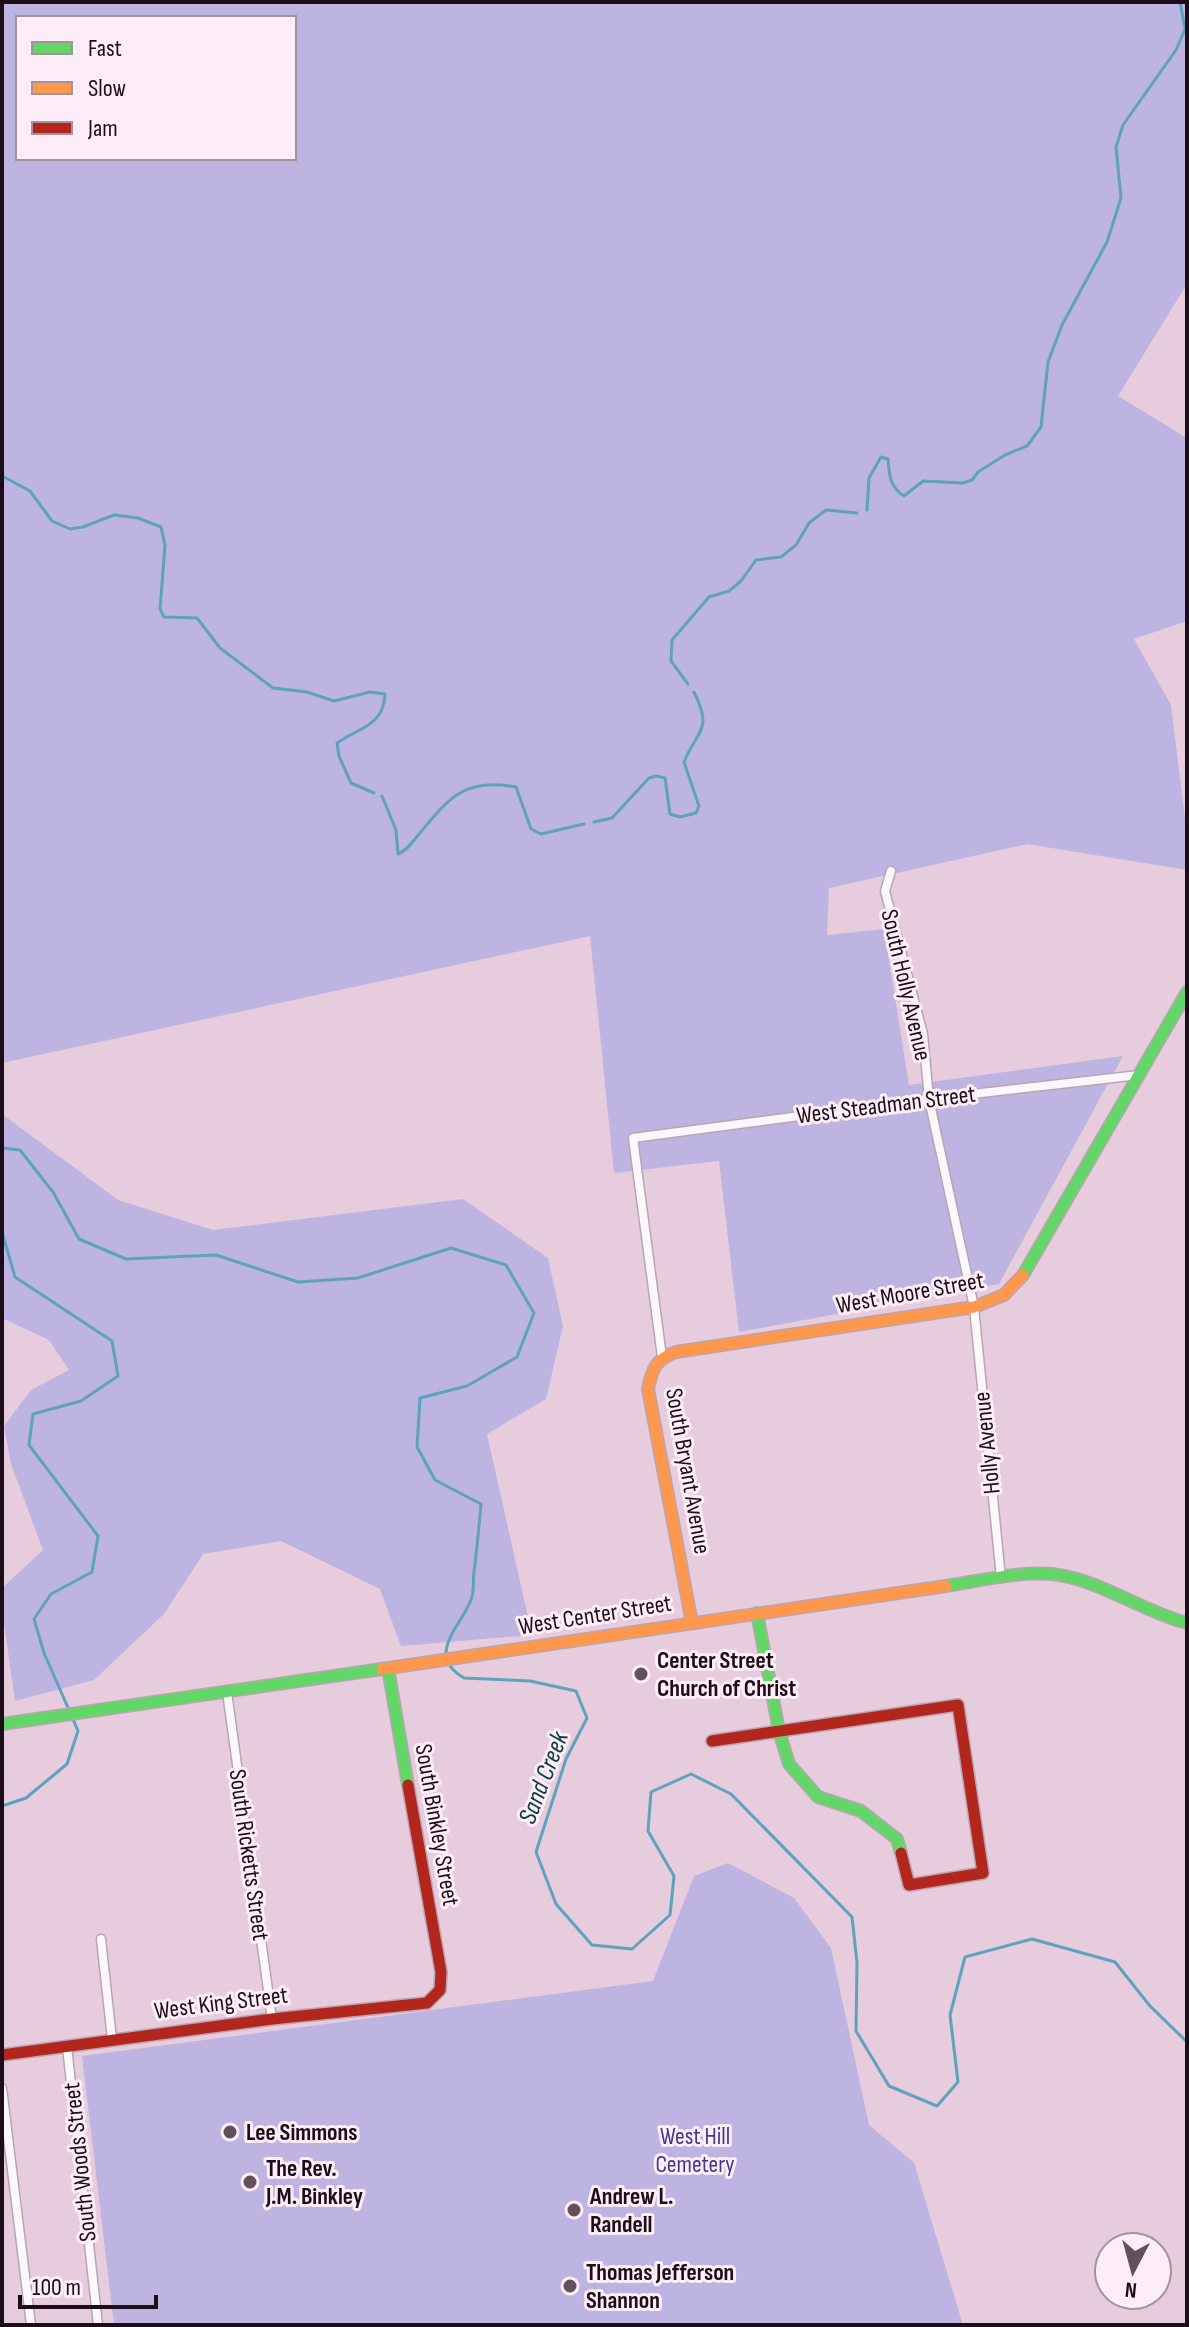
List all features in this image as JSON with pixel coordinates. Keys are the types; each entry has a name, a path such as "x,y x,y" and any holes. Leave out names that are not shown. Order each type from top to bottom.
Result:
{"street":[{"name":"South Holly Avenue","path":"891,871 885,891 923,1034 929,1099 974,1307"},
{"name":"West Moore Street","path":"662,1357 676,1352 974,1307 997,1301 1009,1293 1019,1281 1187,992"},
{"name":"West Steadman Street","path":"633,1138 1139,1075"},
{"name":"South Bryant Avenue","path":"633,1138 662,1357 652,1368 648,1389 692,1623"},
{"name":"Holly Avenue","path":"974,1307 1001,1578"},
{"name":"West Center Street","path":"2,1724 1051,1573 1080,1579 1162,1618 1187,1623"},
{"path":"712,1741 779,1731 958,1705 983,1873 909,1885 897,1839 861,1811 818,1797 789,1764 779,1731 757,1613"},
{"name":"South Binkley Street","path":"388,1668 441,1972 440,1990"},
{"name":"South Ricketts Street","path":"227,1692 272,2019"},
{"path":"101,1939 112,2039"},
{"name":"West King Street","path":"2,2055 272,2019 427,2003 440,1990"},
{"name":"South Woods Street","path":"67,2047 98,2325"},
{"path":"2,2088 31,2325"}],"green space":[{"path":"2,2 1187,2 1187,284 1118,396 1187,438 1187,621 1134,639 1171,705 1187,834 1187,870 1027,844 829,888 827,935 884,929 909,1085 1123,1056 999,1284 739,1332 719,1161 614,1173 590,936 2,1063"},
{"path":"2,1114 118,1200 213,1230 463,1199 548,1258 563,1326 546,1399 487,1434 532,1635 401,1646 380,1589 281,1541 203,1554 164,1614 94,1680 15,1701 2,1609 2,1588 43,1550 11,1464 4,1426 31,1390 69,1370 49,1340 2,1318"},
{"name":"West Hill Cemetery","path":"728,1863 794,1898 831,1948 869,2125 914,2163 963,2325 114,2325 82,2056 653,1981 694,1876"}],"waterway":[{"path":"867,510 869,478 881,457 888,459 891,480 904,496 923,481 963,483 972,480 978,472 1005,455 1027,446 1041,427 1048,362 1062,325 1107,242 1121,198 1116,147 1123,125 1176,50 1185,29 1180,2"},
{"path":"2,476 30,491 52,521 70,529 114,515 138,518 161,527 165,545 160,609 164,617 197,618 220,648 273,688 307,692 334,701 370,692 385,694 384,705 375,720 337,743 339,756 351,783 374,793"},
{"path":"688,684 671,661 672,640 709,597 729,591 741,581 756,560 781,557 796,545 809,523 826,510 857,513"},
{"path":"594,822 612,818 649,778 656,776 665,778 670,814 680,817 696,813 699,806 684,762 703,722 694,692"},
{"path":"382,796 396,830 398,854 408,848 450,800 484,785 516,787 531,829 541,834 584,824"},
{"name":"Sand Creek","path":"2,1148 20,1150 53,1192 79,1239 126,1259 216,1255 298,1282 358,1278 451,1248 506,1265 534,1313 517,1357 467,1386 420,1398 417,1447 435,1480 481,1504 472,1597 446,1649 452,1669 464,1678 530,1681 576,1691 587,1718 566,1759 536,1852 556,1904 592,1945 632,1949 670,1915 674,1876 648,1831 651,1792 691,1774 731,1794 852,1917 857,1963 856,2031 889,2086 937,2106 958,2082 950,2015 965,1957 1032,1939 1115,1962 1150,2006 1187,2042"},
{"path":"2,1232 15,1277 112,1341 118,1376 81,1401 33,1414 29,1445 98,1536 92,1572 51,1594 34,1619 44,1653 69,1710"},
{"path":"2,1806 26,1798 67,1764 78,1731 72,1717"}],"traffic: fast":[{"path":"1023,1275 1187,992"},
{"path":"946,1586 1012,1575 1052,1574 1086,1582 1187,1623"},
{"path":"757,1613 779,1731 789,1764 818,1797 861,1811 897,1839 901,1853"},
{"path":"388,1668 408,1785"},
{"path":"2,1724 382,1669"}],"traffic: slow":[{"path":"692,1623 648,1389 653,1370 659,1362 676,1352 974,1307 1004,1295 1023,1275"},
{"path":"382,1669 946,1586"}],"traffic: jam":[{"path":"712,1741 958,1705 983,1873 909,1885 901,1853"},
{"path":"2,2055 272,2019 427,2003 440,1990 441,1972 408,1785"}],"place":[{"name":"Center Street Church of Christ","path":"641,1674"},
{"name":"Lee Simmons","path":"230,2132"},
{"name":"The Rev. J.M. Binkley","path":"250,2182"},
{"name":"Andrew L. Randell","path":"574,2210"},
{"name":"Thomas Jefferson Shannon","path":"570,2286"}]}
